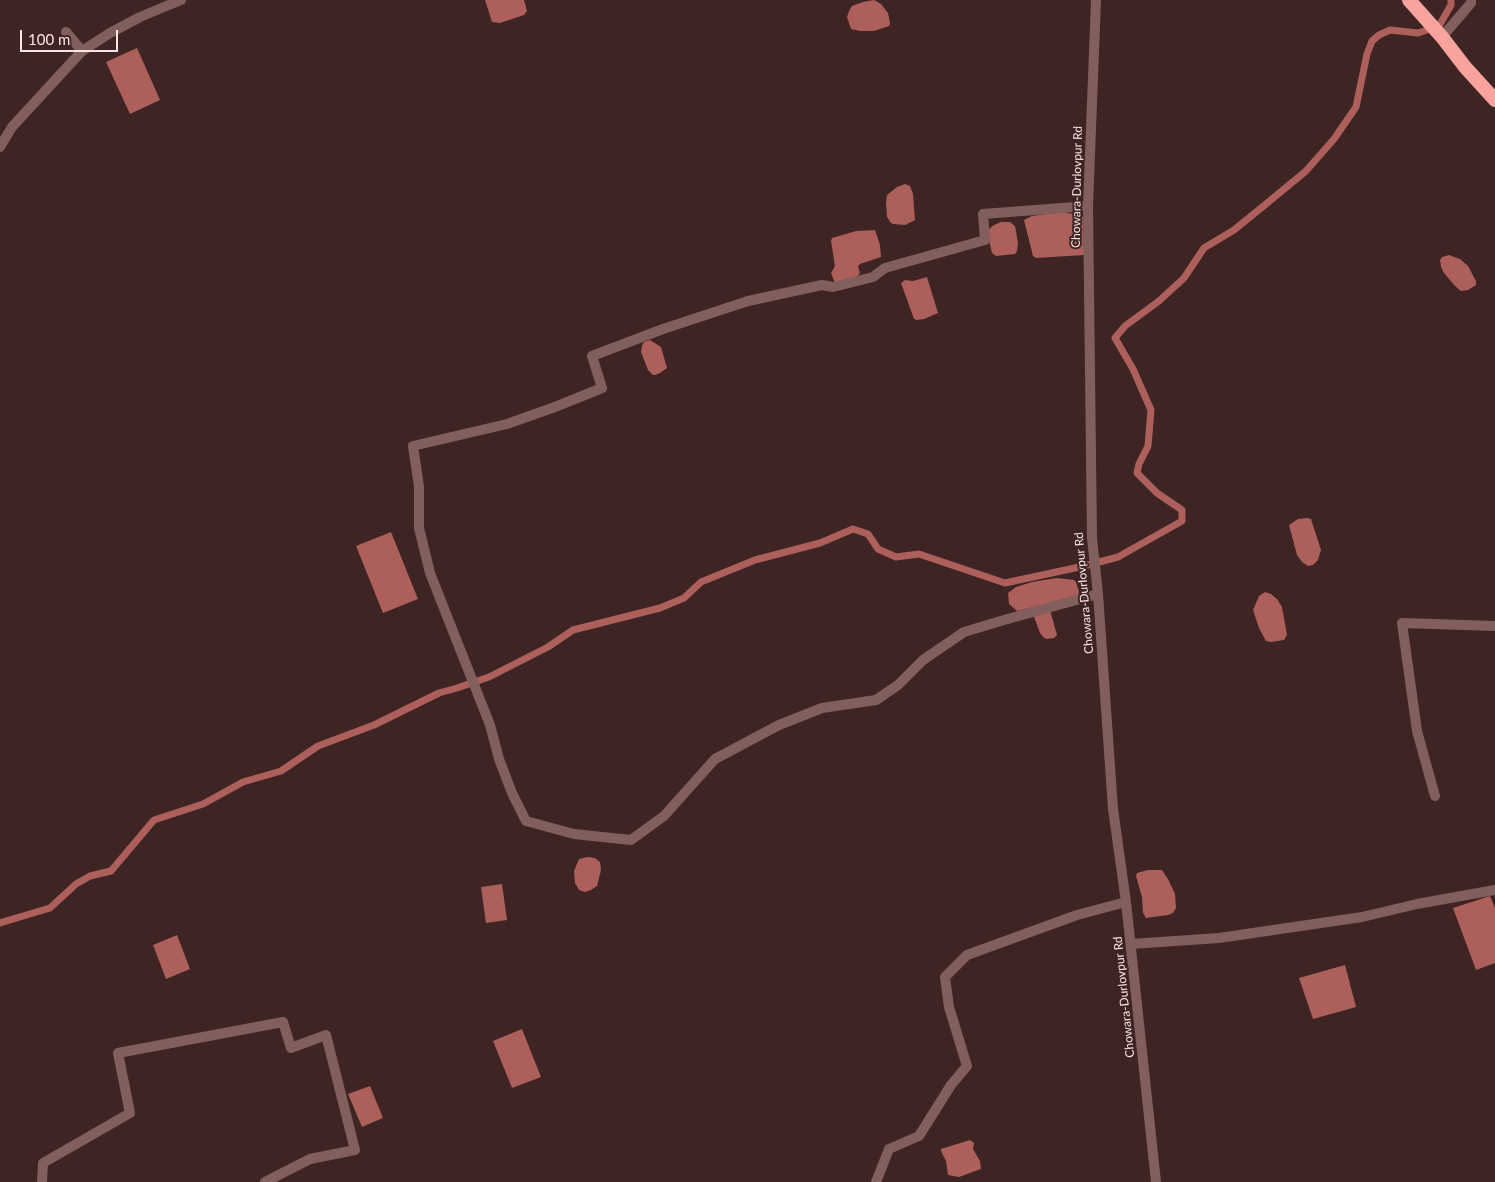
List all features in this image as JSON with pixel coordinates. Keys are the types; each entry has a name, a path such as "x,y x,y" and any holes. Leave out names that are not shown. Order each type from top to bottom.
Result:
{"highway":[{"path":"1409,0 1437,30 1465,67 1495,100"}],"street":[{"path":"0,147 12,127 82,51 140,17 181,0"},
{"name":"Chowara-Durlovpur Rd","path":"1096,0 1088,206 1092,538 1098,594 1113,809 1126,902 1156,1182"},
{"path":"1437,30 1449,30 1471,3 1471,0"},
{"path":"66,32 82,51"},
{"path":"1088,206 983,214 985,240 885,268 872,277 833,287 822,285 748,301 663,329 592,356 602,388 507,424 413,446 420,487 419,528 430,573 490,725 499,759 512,793 526,821 574,834 631,840 664,816 715,759 779,725 822,708 876,700 898,685 923,660 964,632 1098,594"},
{"path":"1435,796 1417,731 1402,623 1495,626"},
{"path":"1130,944 1219,938 1362,917 1417,904 1495,890"},
{"path":"876,1182 889,1149 919,1136 951,1085 967,1066 949,1006 945,978 967,955 1077,915 1126,902"},
{"path":"42,1182 43,1163 130,1112 118,1054 283,1022 291,1048 326,1035 355,1150 310,1159 265,1182"}],"shaded area":[{"path":"485,0 524,0 527,11 524,15 500,23 492,22"},
{"path":"874,0 881,4 888,13 889,26 874,31 851,29 847,17 852,6"},
{"path":"137,48 160,100 130,114 106,62"},
{"path":"905,184 910,186 913,194 915,220 905,225 893,224 887,217 887,195 897,187"},
{"path":"1061,212 1083,217 1084,255 1036,258 1033,256 1024,220 1032,216"},
{"path":"1001,222 1010,222 1015,226 1018,243 1015,254 996,256 992,253 989,229"},
{"path":"875,230 880,245 881,257 860,264 858,266 860,273 856,278 835,283 831,273 835,266 832,238 856,231"},
{"path":"1449,255 1460,259 1468,266 1476,281 1476,285 1468,290 1461,291 1455,286 1441,267 1440,260 1442,257"},
{"path":"927,277 938,313 917,320 914,319 901,283 905,280 913,281"},
{"path":"650,340 661,347 667,368 655,375 648,370 641,352 644,342"},
{"path":"1298,519 1311,519 1321,550 1318,560 1313,565 1308,566 1297,555 1289,525"},
{"path":"391,532 418,599 383,613 356,546"},
{"path":"1057,578 1074,580 1079,592 1077,597 1017,611 1009,604 1008,593 1016,587"},
{"path":"1265,592 1277,599 1282,607 1287,635 1284,640 1266,641 1259,628 1253,610 1259,596"},
{"path":"1050,610 1057,635 1054,638 1046,639 1040,633 1033,614"},
{"path":"595,858 600,862 601,870 597,886 585,892 579,890 575,883 574,871 579,859"},
{"path":"1148,870 1162,870 1168,879 1175,894 1176,908 1173,913 1146,918 1143,913 1142,897 1136,876 1137,873"},
{"path":"502,884 507,920 486,923 481,887"},
{"path":"1490,896 1495,908 1495,963 1476,970 1453,908"},
{"path":"177,935 190,969 166,979 153,945"},
{"path":"1345,965 1356,1007 1313,1019 1299,978"},
{"path":"522,1029 541,1077 512,1088 493,1041"},
{"path":"370,1086 383,1118 362,1127 348,1094"},
{"path":"970,1140 974,1143 973,1149 980,1161 981,1169 959,1177 948,1175 946,1161 941,1149"}],"waterway":[{"path":"0,923 50,908 76,884 90,876 111,871 154,820 203,804 243,782 281,771 318,746 374,725 439,693 489,677 548,647 573,630 660,608 684,598 701,582 755,560 820,543 853,529 868,534 878,549 896,557 919,554 1005,583 1118,557 1182,521 1182,510 1157,493 1137,473 1139,464 1148,446 1151,410 1133,369 1115,338 1125,326 1159,301 1184,278 1204,248 1234,230 1306,171 1334,139 1356,107 1367,54 1372,41 1390,30 1418,33 1439,26 1451,5 1451,0"}]}
